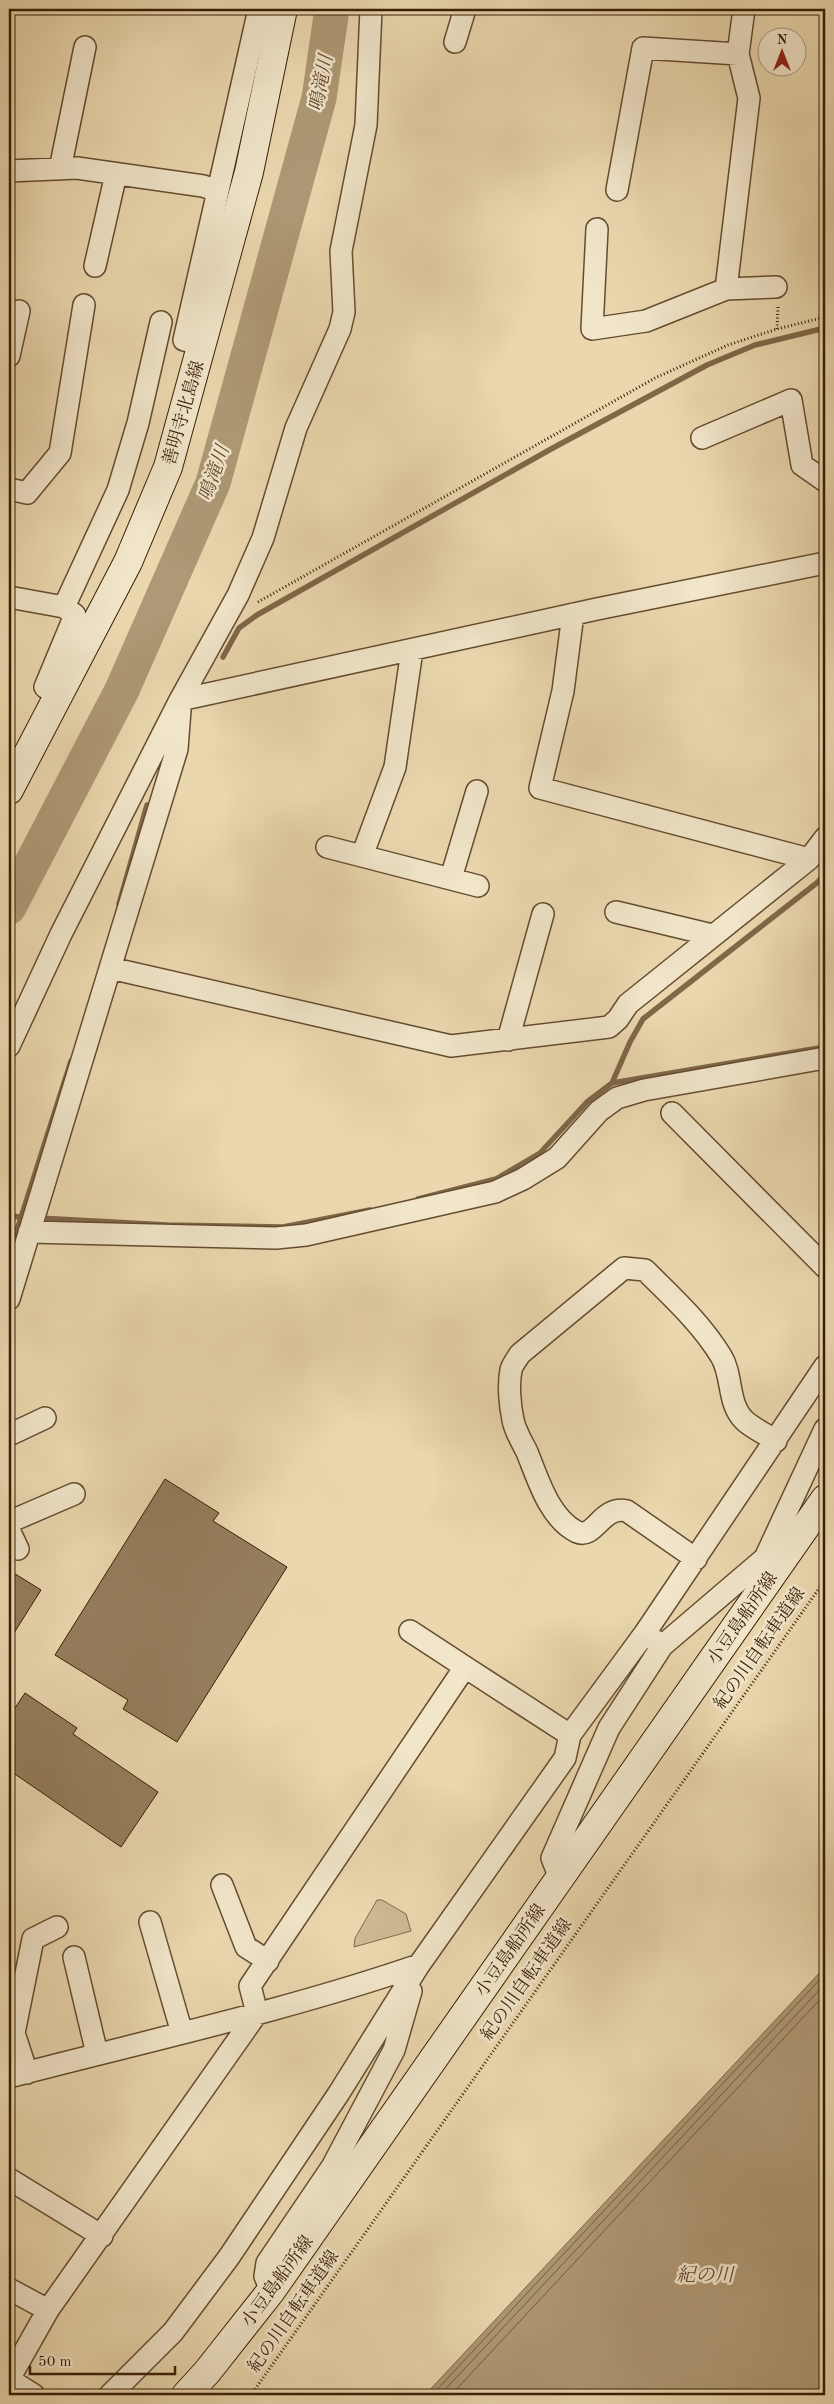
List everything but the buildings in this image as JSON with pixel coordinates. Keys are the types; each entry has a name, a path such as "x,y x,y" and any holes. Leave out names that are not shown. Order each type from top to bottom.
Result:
{"main road":[{"name":"善明寺北島線","path":"9,790 128,562 168,467 249,172 283,9"},
{"name":"小豆島船所線","path":"186,2395 207,2372 271,2291 560,1878 771,1563 825,1498"}],"street":[{"path":"202,345 184,340 259,9"},
{"path":"9,1046 61,934 180,700 227,614 263,538 296,428 340,329 344,312 341,251 366,125 371,9"},
{"path":"455,42 465,9"},
{"path":"726,289 749,98 738,54 744,9"},
{"path":"60,169 85,47"},
{"path":"617,190 643,48 738,54"},
{"path":"9,171 77,168 203,186 218,191"},
{"path":"95,266 116,174"},
{"path":"597,229 592,329 646,321 726,289 776,287"},
{"path":"9,489 27,493 60,453 84,305"},
{"path":"9,356 19,312"},
{"path":"64,607 118,490 138,423 161,322"},
{"path":"702,438 792,400 802,465 825,481"},
{"path":"180,700 573,614 825,563"},
{"path":"10,601 64,607 75,615 45,687 58,695"},
{"path":"573,614 563,691 540,788 809,858"},
{"path":"362,856 396,767 412,650"},
{"path":"9,1299 177,749 180,700"},
{"path":"450,878 477,791"},
{"path":"110,968 451,1046 609,1027 618,1019 628,1004 809,858 825,838"},
{"path":"327,847 478,886"},
{"path":"616,912 712,935"},
{"path":"508,1040 543,914"},
{"path":"32,1223 276,1238 314,1234 495,1192 523,1179 557,1158 599,1111 617,1098 644,1090 825,1058"},
{"path":"672,1113 825,1267"},
{"path":"696,1559 627,1511 611,1511 592,1529 584,1533 578,1532 561,1519 548,1501 513,1421 511,1369 520,1354 624,1268 645,1270 689,1313 721,1356 729,1372 734,1407 744,1420 776,1441"},
{"path":"560,1878 552,1858 609,1728 653,1639 696,1559 825,1366"},
{"path":"9,1435 45,1418"},
{"path":"110,2395 173,2332 230,2257 339,2093 419,1965 565,1758 570,1735 653,1639 771,1563 825,1429"},
{"path":"9,1522 74,1494"},
{"path":"9,1530 18,1549"},
{"path":"410,1631 570,1735"},
{"path":"34,2395 9,2379 48,2310 102,2236 257,2013 250,1986 465,1667"},
{"path":"222,1885 246,1947 268,1961"},
{"path":"150,1922 182,2032"},
{"path":"57,1928 34,1939 13,2005 18,2075 257,2013 369,1982 419,1965"},
{"path":"74,1957 97,2054"},
{"path":"271,2291 265,2276 267,2263 332,2167 394,2050 419,1965"},
{"path":"9,2179 102,2236"},
{"path":"9,2289 48,2310"}],"path":[{"path":"227,614 241,612 655,378 728,345 825,317"},
{"name":"紀の川自転車道線","path":"251,2395 825,1580"}],"shaded area":[{"path":"377,1900 382,1900 406,1914 411,1931 354,1947 355,1938"}],"water":[{"name":"紀の川","path":"825,1967 825,2395 425,2395"}],"waterway":[{"name":"鳴滝川","path":"9,907 122,690 213,483 319,98 332,9"},
{"path":"223,657 239,628 257,615 551,449 707,365 755,345 825,328"},
{"path":"119,904 147,805"},
{"path":"612,1083 630,1042 643,1019 818,882 825,873"},
{"path":"418,1199 496,1179 540,1153 587,1102 612,1083 825,1047"},
{"path":"9,1255 71,1061"},
{"path":"39,1218 167,1225 283,1227 370,1210"},
{"path":"9,1216 30,1218"}]}
